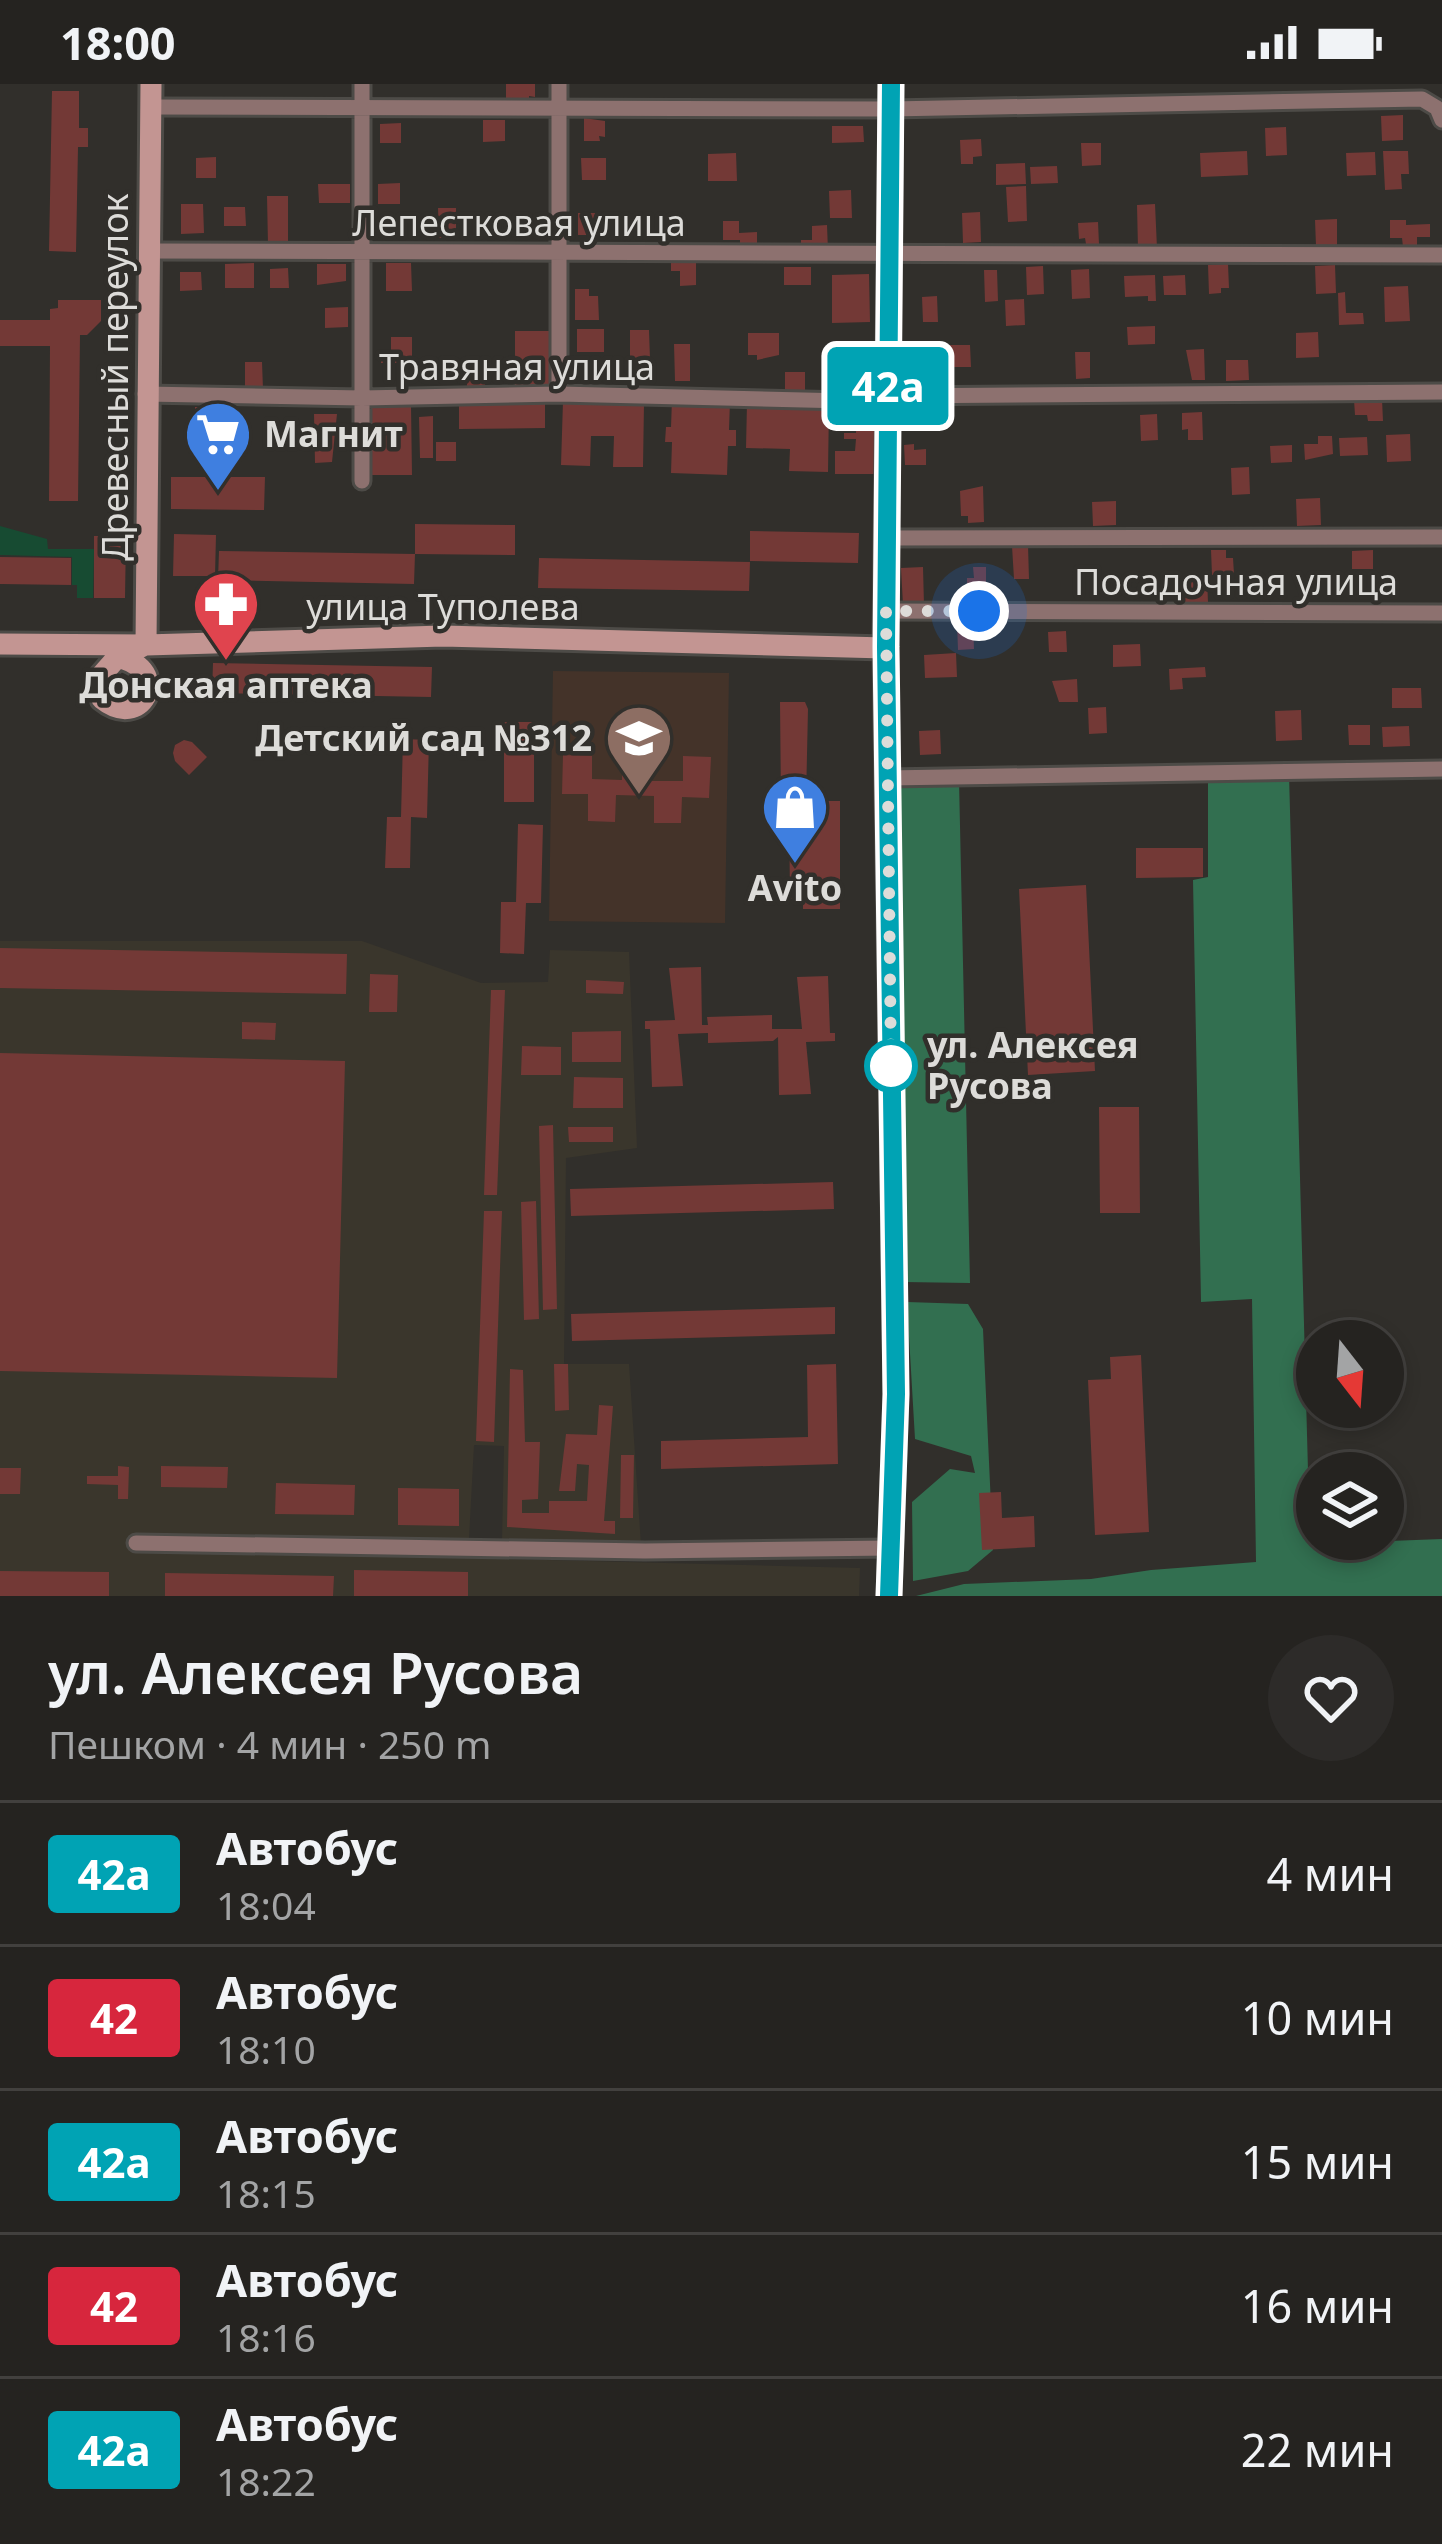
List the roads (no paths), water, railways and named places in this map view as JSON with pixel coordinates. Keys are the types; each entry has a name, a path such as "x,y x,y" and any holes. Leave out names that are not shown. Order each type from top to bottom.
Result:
{"street":[{"path":"362,84 362,481"},
{"path":"559,84 559,394"},
{"path":"890,1596 896,1394 886,647 891,84"},
{"path":"151,96 362,110 891,109 1422,99 1439,114"},
{"name":"Древесный переулок","path":"146,645 151,96"},
{"name":"Лепестковая улица","path":"148,251 1442,255"},
{"name":"Травяная улица","path":"146,394 888,399 1442,392"},
{"path":"886,538 1442,537"},
{"name":"Посадочная улица","path":"886,611 1442,613"},
{"name":"улица Туполева","path":"0,644 146,645 443,635 886,647"},
{"path":"124,659 146,645"},
{"path":"887,778 1442,769"},
{"path":"136,1543 645,1552 891,1548"}],"place":[{"name":"Магнит","path":"218,493"},
{"name":"Донская аптека","path":"226,663"},
{"name":"Детский сад №312","path":"639,797"},
{"name":"Avito","path":"795,866"},
{"name":"ул. Алексея Русова","path":"891,1066"}]}
